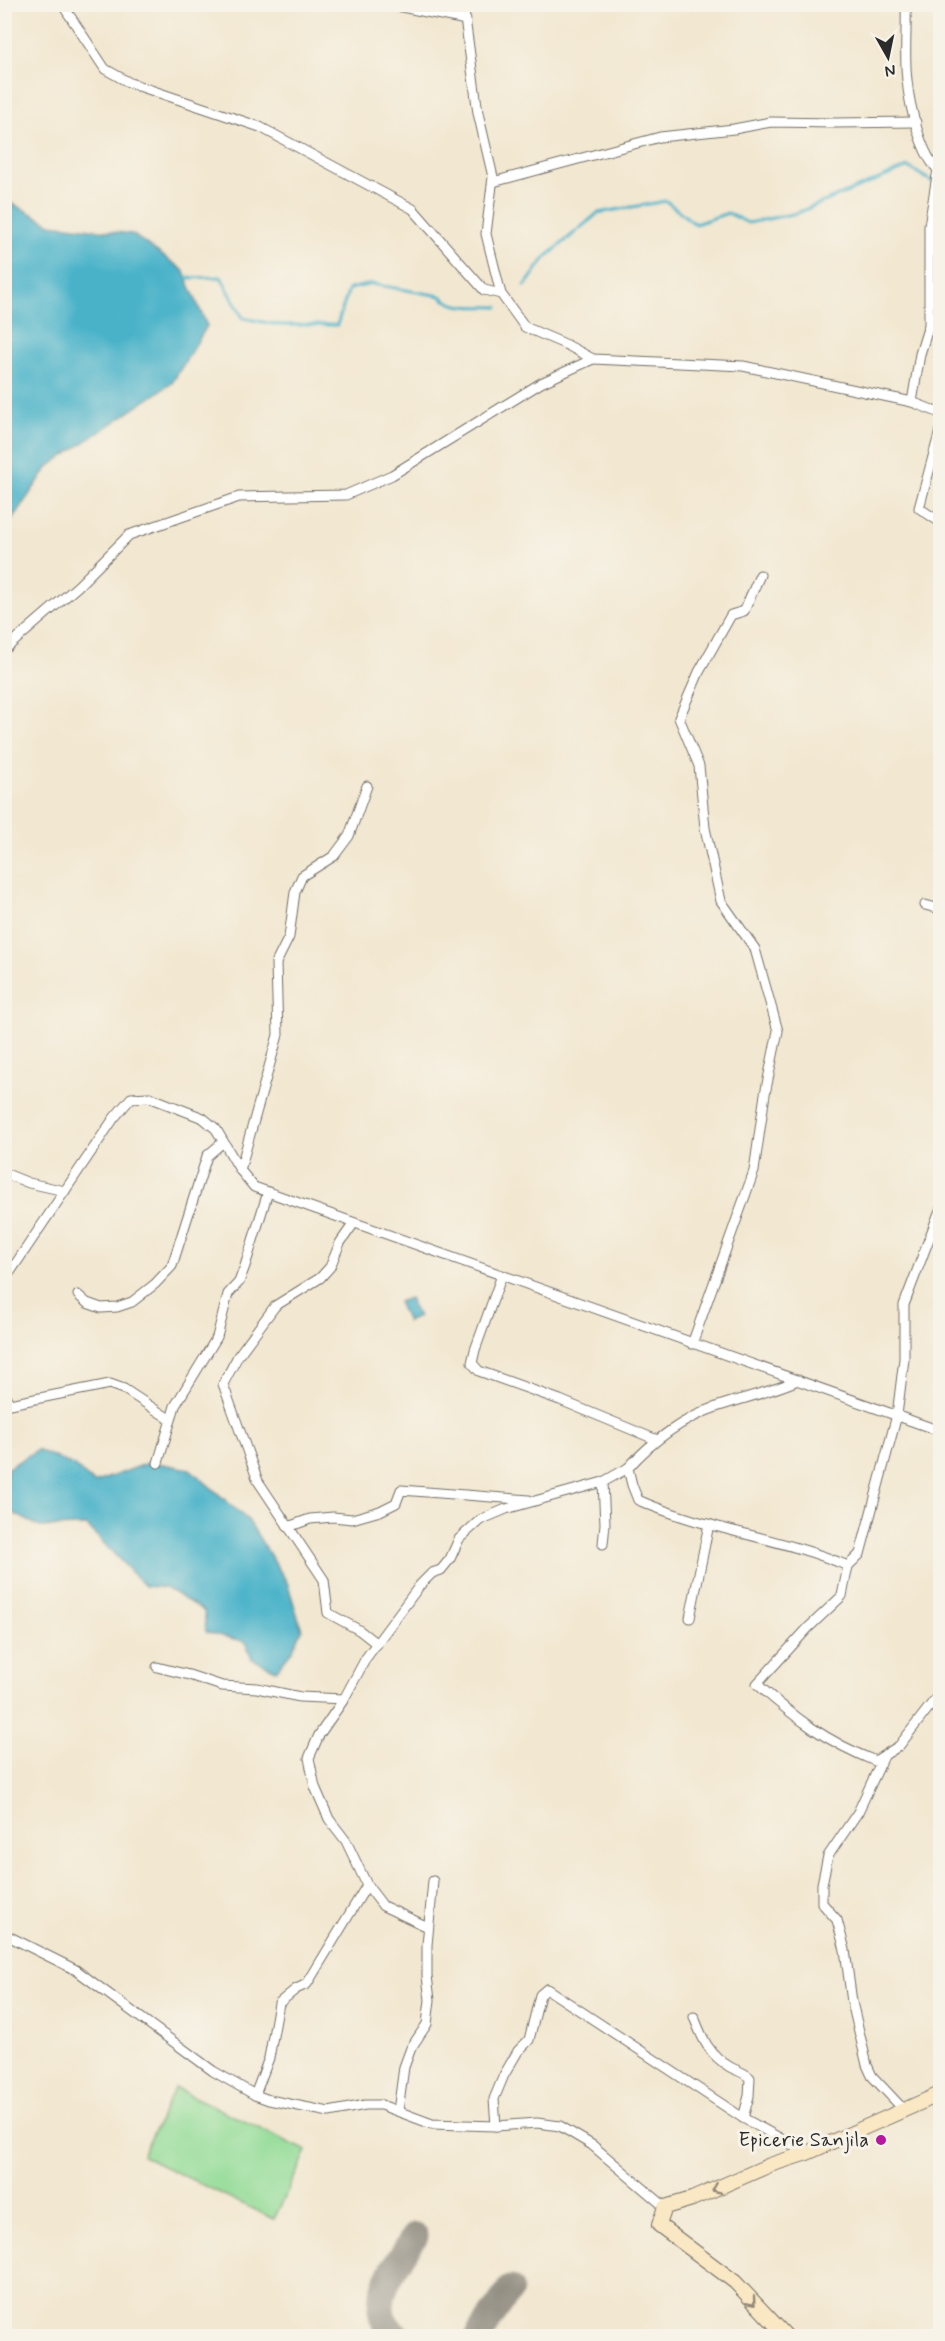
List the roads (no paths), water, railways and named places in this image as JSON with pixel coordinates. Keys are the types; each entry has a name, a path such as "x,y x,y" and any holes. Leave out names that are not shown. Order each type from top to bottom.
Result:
{"main road":[{"path":"786,2337 735,2282 659,2224 665,2207 692,2199 770,2165 807,2153 940,2094"}],"street":[{"path":"62,4 105,69 130,83 260,127 413,209 484,290 501,294"},
{"path":"387,4 466,20"},
{"path":"906,4 907,80 923,145 939,170 929,226 929,326 920,354 912,402"},
{"path":"465,6 478,113 493,182 486,234 501,294 525,327 593,359 743,366 912,402 940,413"},
{"path":"493,182 660,137 734,129 771,122 916,122"},
{"path":"4,650 78,585 129,535 239,496 346,495 392,475 541,383 593,359"},
{"path":"940,430 919,508 940,522"},
{"path":"692,1344 754,1171 765,1094 778,1031 754,949 722,901 705,828 699,766 679,718 699,672 732,615 744,611 760,575"},
{"path":"240,1170 276,1045 279,1010 276,963 289,937 296,892 302,876 334,856 349,836 367,786"},
{"path":"925,905 940,909"},
{"path":"4,1281 114,1118 131,1098 149,1098 203,1118 216,1129 240,1170 254,1187 940,1431"},
{"path":"78,1294 87,1303 101,1308 117,1307 132,1302 155,1284 172,1266 207,1156 223,1142"},
{"path":"4,1173 29,1183 65,1191"},
{"path":"158,1463 175,1406 217,1337 228,1294 239,1282 268,1192"},
{"path":"940,1210 904,1305 904,1359 897,1415 860,1554 848,1566 842,1596 794,1642 757,1684 797,1719 842,1748 875,1761 899,1746 940,1693"},
{"path":"354,1222 340,1243 330,1267 320,1278 275,1306 238,1356 223,1384 258,1481 324,1580 328,1613 359,1630 377,1644"},
{"path":"502,1275 475,1350 472,1363 479,1371 560,1400 657,1440"},
{"path":"429,1927 383,1905 367,1886 346,1841 329,1819 315,1787 309,1758 319,1735 344,1699 366,1658 420,1585 432,1573 441,1570 450,1559 459,1539 480,1520 506,1509 603,1482 627,1468 646,1448 687,1420 717,1406 771,1392 798,1380"},
{"path":"4,1394 10,1404 110,1384 124,1389 171,1420"},
{"path":"627,1468 638,1500 659,1509 737,1530 848,1566"},
{"path":"603,1482 605,1524 603,1544"},
{"path":"288,1527 310,1519 333,1517 352,1519 380,1511 396,1503 401,1490 537,1500"},
{"path":"690,1618 709,1524"},
{"path":"157,1667 222,1686 256,1688 300,1697 344,1699"},
{"path":"884,1756 858,1812 828,1856 822,1884 822,1903 837,1920 845,1950 852,2002 867,2065 872,2076 904,2110"},
{"path":"398,2111 404,2067 411,2048 427,2024 430,2000 427,1976 429,1927 433,1881"},
{"path":"255,2095 269,2058 279,2003 296,1989 307,1984 367,1886"},
{"path":"4,1935 76,1970 213,2071 255,2095 314,2110 335,2111 365,2105 381,2105 432,2124 496,2126 537,2123 560,2126 592,2145 665,2207"},
{"path":"496,2126 494,2099 518,2051 529,2040 540,1995 547,1989 743,2118 807,2153"},
{"path":"694,2017 702,2039 716,2058 744,2072 750,2078 749,2096 743,2118"}],"water":[{"path":"5,200 51,224 132,234 183,270 207,326 172,383 48,467 5,530"},
{"path":"409,1298 418,1317 407,1322 398,1302"},
{"path":"37,1450 73,1465 94,1483 151,1462 190,1469 248,1520 287,1582 302,1630 292,1651 276,1670 252,1659 246,1642 206,1632 204,1611 166,1588 145,1586 87,1526 40,1527 9,1511 5,1501 8,1468"}],"waterway":[{"path":"525,286 545,258 598,213 666,201 695,224 728,213 748,223 797,213 908,167 933,182"},
{"path":"187,278 221,277 243,318 279,325 337,325 349,289 372,284 441,296 460,305 498,307"}],"place":[{"name":"Epicerie Sanjila","path":"881,2140"}]}
